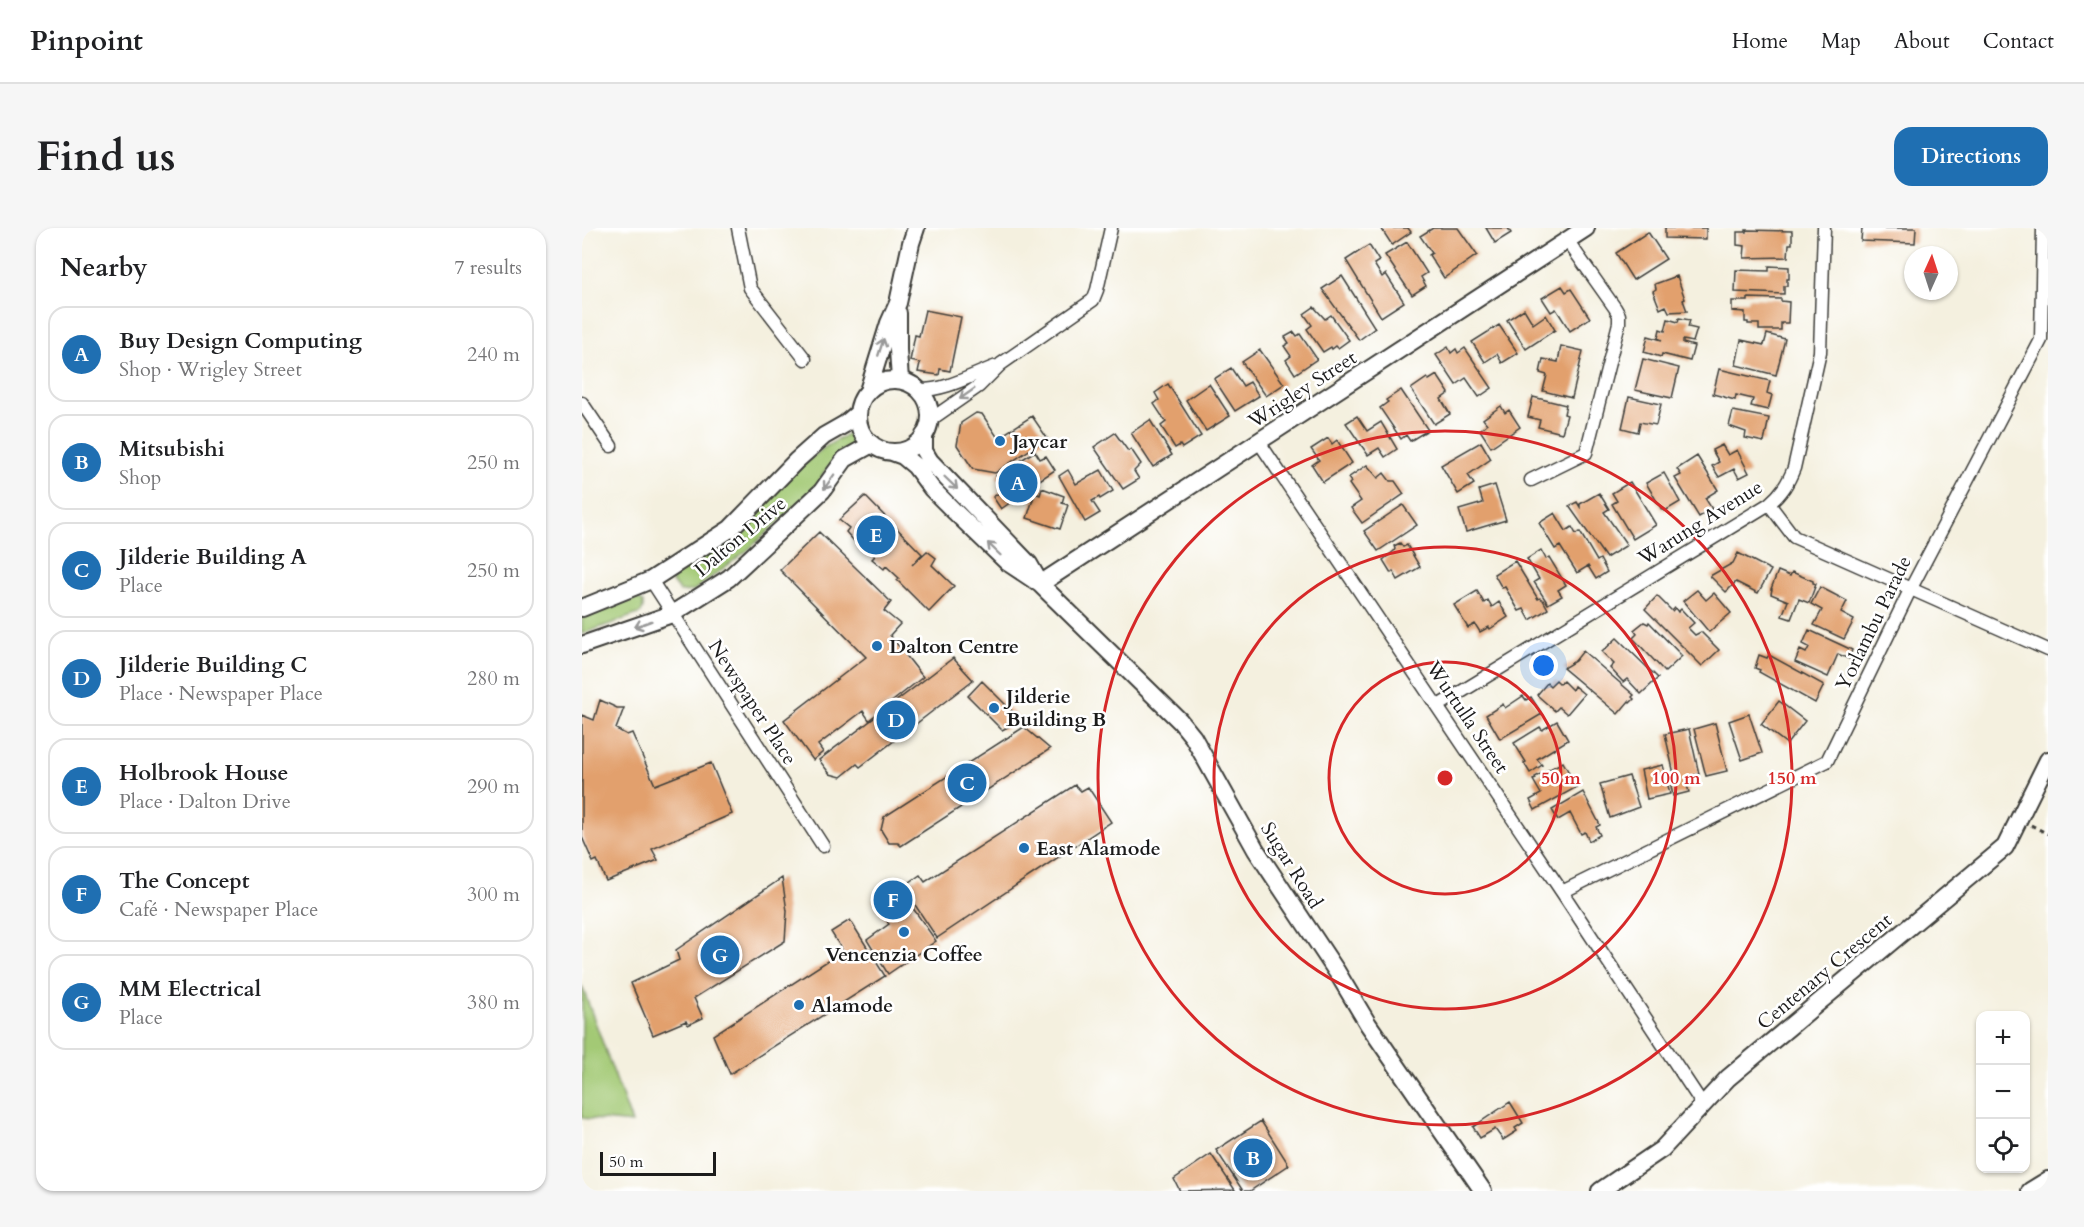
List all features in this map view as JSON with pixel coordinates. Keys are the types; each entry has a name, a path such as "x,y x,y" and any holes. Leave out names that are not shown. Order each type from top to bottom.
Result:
{"main road":[{"name":"Wrigley Street","path":"1040,584 1586,228"},
{"path":"900,380 898,303 913,233"},
{"path":"898,303 889,323 868,391 861,401 858,413 859,425 864,436 872,444 903,456 915,466 932,489 1007,562 1040,584"},
{"path":"868,391 889,380 900,380 920,390 930,409 924,452 1029,564 1040,584"},
{"name":"Dalton Drive","path":"582,608 651,580 730,530 796,461 824,436 845,424 858,413"},
{"path":"892,452 913,447 927,427"},
{"name":"Dalton Drive","path":"582,645 672,614 729,578 822,491 845,459 872,444"},
{"name":"Sugar Road","path":"1040,584 1169,709 1193,737 1256,850 1337,972 1368,1024 1483,1191"},
{"name":"Centenary Crescent","path":"1600,1191 1662,1149 1728,1078 2005,847 2048,760"},
{"path":"2030,1191 2048,1180"}],"street":[{"path":"738,228 750,288 805,359"},
{"path":"927,427 979,386 1001,364 1077,314 1093,300 1098,290 1111,228"},
{"name":"Warung Avenue","path":"1438,706 1769,504 1781,494 1794,468 1816,376 1823,322 1824,228"},
{"name":"Yorlambu Parade","path":"1562,892 1827,761 1910,590 2041,340 2043,228"},
{"path":"1531,480 1586,453 1619,323 1619,315 1615,308 1568,240"},
{"path":"920,390 947,387 975,373 1001,364"},
{"path":"582,403 611,446"},
{"name":"Wurtulla Street","path":"1259,442 1438,706 1703,1105"},
{"path":"1769,504 1794,537 2048,650"},
{"name":"Newspaper Place","path":"651,580 823,846"}],"green space":[{"path":"849,433 855,436 856,443 825,471 816,487 748,550 693,591 680,592 672,582 676,574 811,458"},
{"path":"637,598 643,602 641,613 582,634 582,618"},
{"path":"582,986 632,1123 582,1118"}],"building":[{"path":"1381,228 1408,228 1411,232 1392,245"},
{"path":"1433,228 1458,228 1477,255 1444,278 1429,255 1432,253 1420,236"},
{"path":"1486,228 1508,228 1511,233 1495,243"},
{"path":"1665,228 1706,228 1706,239 1665,238"},
{"path":"1862,228 1916,228 1915,243 1861,241"},
{"path":"1746,230 1792,231 1792,244 1789,244 1788,257 1744,258 1745,246 1737,245 1737,232 1746,232"},
{"path":"1648,232 1666,259 1633,280 1616,253"},
{"path":"1407,242 1427,273 1421,277 1426,286 1412,295 1385,255"},
{"path":"1369,245 1379,261 1374,264 1382,277 1386,274 1404,302 1381,317 1346,260"},
{"path":"1769,266 1789,267 1789,279 1787,279 1787,286 1784,286 1784,294 1735,292 1736,270 1769,271"},
{"path":"1342,276 1375,328 1359,340 1322,289"},
{"path":"1677,276 1687,311 1669,312 1666,306 1660,309 1653,291 1656,289 1655,284"},
{"path":"1562,286 1566,292 1571,289 1590,318 1570,331 1556,309 1551,312 1542,298"},
{"path":"1748,298 1781,299 1781,301 1789,302 1788,323 1781,323 1781,330 1759,330 1759,324 1748,324 1745,322 1745,312 1732,311 1732,301 1748,301"},
{"path":"1314,307 1325,319 1331,315 1349,340 1338,348 1336,346 1332,349 1331,347 1323,352 1307,329 1312,325 1304,314"},
{"path":"1524,309 1533,324 1546,315 1555,330 1526,349 1507,320"},
{"path":"925,310 961,317 950,371 940,369 939,375 918,372 920,363 910,361 915,335 919,336"},
{"path":"1679,318 1690,320 1688,327 1697,329 1693,342 1683,340 1683,343 1694,346 1690,361 1644,352 1648,336 1662,340 1658,338 1660,329 1665,331 1668,319 1678,322"},
{"path":"1499,325 1518,353 1502,363 1497,354 1485,362 1472,342"},
{"path":"1294,332 1297,336 1300,334 1317,359 1295,374 1286,360 1291,356 1284,346 1289,343 1285,337"},
{"path":"1767,334 1785,339 1776,375 1736,365 1741,340 1764,345"},
{"path":"1561,346 1583,351 1572,398 1543,391 1547,375 1540,373 1543,359 1558,362"},
{"path":"1448,347 1451,353 1456,349 1458,353 1465,348 1492,388 1479,397 1466,378 1456,385 1436,355"},
{"path":"1260,350 1284,384 1266,396 1242,362"},
{"path":"1643,359 1679,368 1672,398 1635,390"},
{"path":"1231,368 1243,386 1250,382 1259,396 1235,411 1214,379"},
{"path":"1719,369 1770,381 1767,393 1772,395 1768,410 1751,406 1753,399 1736,395 1735,400 1713,394"},
{"path":"1437,375 1449,393 1441,399 1450,414 1434,424 1411,389 1427,378 1429,380"},
{"path":"1168,384 1201,436 1182,448 1180,445 1175,448 1161,426 1166,422 1154,404 1159,400 1155,393"},
{"path":"1209,384 1230,416 1206,431 1186,400"},
{"path":"1401,390 1428,430 1410,441 1406,435 1401,439 1380,408 1388,402 1386,400"},
{"path":"1533,397 1566,405 1564,414 1567,415 1562,433 1538,427 1540,420 1528,417"},
{"path":"1629,397 1661,404 1656,425 1640,422 1638,432 1622,428"},
{"path":"1501,406 1505,413 1509,410 1520,427 1491,447 1480,430 1487,424 1483,419"},
{"path":"1733,411 1769,418 1764,442 1745,438 1746,432 1729,426"},
{"name":"Jaycar","path":"976,413 982,414 998,438 1032,416 1047,438 995,473 973,469 957,445 961,423"},
{"path":"1357,416 1367,431 1381,422 1397,449 1385,457 1379,448 1368,455 1346,423"},
{"path":"1150,420 1172,455 1153,467 1131,433"},
{"path":"1115,433 1128,451 1131,449 1141,464 1134,471 1139,479 1123,489 1094,447"},
{"path":"1328,438 1332,444 1337,440 1352,463 1323,482 1312,465 1319,460 1311,449"},
{"path":"1481,442 1491,459 1468,475 1474,484 1458,494 1441,465"},
{"path":"1722,445 1728,455 1737,450 1749,473 1739,478 1734,469 1719,477 1712,466 1719,462 1712,450"},
{"path":"1035,451 1040,459 1046,456 1055,470 1012,498 1014,500 1001,509 993,497 1005,489 996,476 1009,467 1015,477 1021,473 1015,464"},
{"path":"1697,456 1718,490 1705,498 1712,509 1699,517 1675,478 1681,475 1677,469"},
{"path":"1367,465 1378,478 1384,473 1390,481 1395,481 1404,494 1362,523 1351,508 1361,501 1349,484 1351,482 1348,478"},
{"path":"1068,470 1076,484 1101,470 1113,491 1092,501 1100,513 1085,522 1059,476"},
{"path":"1664,473 1680,502 1665,511 1662,510 1646,483"},
{"path":"1630,482 1656,525 1633,539 1612,504 1617,501 1612,493"},
{"path":"1495,485 1506,520 1466,532 1459,510 1483,503 1479,490"},
{"path":"1042,488 1064,496 1062,503 1068,505 1060,529 1027,518 1035,493 1040,495"},
{"path":"1599,493 1609,509 1604,512 1627,545 1606,558 1569,506 1577,502 1580,507 1580,504"},
{"path":"865,496 922,554 912,565 927,551 936,558 932,565 954,586 929,612 897,580 899,578 886,566 884,569 872,559 875,556 859,539 855,542 846,532 849,528 839,520"},
{"path":"1403,505 1417,525 1378,551 1364,531"},
{"path":"1555,513 1566,531 1572,527 1576,534 1580,532 1597,561 1600,559 1607,572 1596,579 1588,566 1577,573 1560,546 1555,549 1539,523"},
{"name":"Dalton Centre","path":"819,532 891,602 884,611 900,624 890,635 923,677 869,720 863,711 818,745 823,752 813,760 784,720 866,657 780,570"},
{"path":"1400,543 1403,547 1407,545 1420,567 1398,580 1383,560 1394,551 1394,546"},
{"path":"1541,550 1546,559 1549,557 1566,585 1558,590 1562,596 1548,604 1534,582 1539,579 1527,559"},
{"path":"1738,553 1771,570 1758,593 1736,582 1726,592 1710,576 1733,563"},
{"path":"1515,561 1538,599 1543,600 1548,609 1530,620 1524,609 1519,611 1505,587 1502,588 1494,574"},
{"path":"1778,571 1790,576 1792,572 1816,584 1809,603 1799,599 1791,619 1782,616 1788,601 1771,594"},
{"path":"1820,587 1847,601 1841,613 1854,620 1844,639 1814,625 1822,610 1811,604"},
{"path":"1697,590 1706,600 1714,593 1731,613 1709,632 1683,601"},
{"path":"1477,591 1484,603 1488,600 1492,607 1499,602 1508,617 1490,629 1489,627 1480,632 1475,624 1468,628 1454,605"},
{"path":"1657,596 1672,611 1675,608 1678,612 1681,609 1694,623 1688,628 1695,635 1701,632 1719,650 1702,666 1645,609"},
{"path":"1644,622 1648,624 1649,622 1682,656 1665,672 1633,638 1637,634 1634,630"},
{"path":"1809,630 1852,650 1849,659 1838,654 1828,677 1795,662 1800,650 1806,653 1809,647 1803,644"},
{"path":"1617,638 1658,678 1641,694 1627,679 1623,682 1610,668 1614,664 1602,652"},
{"path":"1583,651 1634,695 1632,697 1634,699 1630,703 1629,701 1618,714 1563,668 1575,661"},
{"path":"1759,655 1767,658 1769,655 1824,685 1815,703 1759,672 1760,670 1755,668"},
{"path":"953,658 973,680 860,767 857,764 841,777 830,774 819,760"},
{"path":"1556,680 1560,684 1563,681 1572,690 1574,686 1584,694 1567,714 1559,707 1555,711 1537,695 1547,683 1550,686"},
{"name":"Jilderie Building B","path":"982,681 1021,720 1002,730 968,696"},
{"path":"1523,696 1526,700 1531,697 1542,714 1500,739 1486,715 1503,704 1505,708"},
{"path":"600,700 617,708 624,708 616,729 627,735 632,733 655,785 711,763 732,814 652,849 658,860 606,881 597,860 593,862 582,837 582,715 594,720"},
{"path":"1779,701 1805,721 1787,744 1761,724"},
{"path":"1749,714 1762,753 1742,760 1729,721"},
{"path":"1557,721 1568,740 1537,759 1542,765 1530,773 1514,743 1540,727 1542,730"},
{"path":"1715,723 1727,771 1706,776 1694,729"},
{"path":"1024,727 1050,749 901,846 898,843 889,843 881,830 884,817"},
{"path":"1689,729 1699,774 1691,776 1692,780 1686,782 1689,792 1673,796 1669,776 1674,774 1665,734"},
{"path":"1563,762 1577,787 1535,810 1530,800 1541,794 1533,780"},
{"path":"1663,765 1670,794 1647,799 1641,770"},
{"path":"1629,776 1639,807 1610,818 1600,784"},
{"name":"East Alamode","path":"1075,785 1081,791 1088,787 1111,822 937,938 903,887 920,875 925,882"},
{"path":"1583,792 1600,825 1596,827 1600,835 1589,841 1585,832 1581,834 1570,813 1558,820 1552,810"},
{"path":"782,878 787,911 785,941 694,998 703,1018 688,1025 686,1021 653,1035 631,983 679,960 676,950"},
{"name":"Vencenzia Coffee","path":"896,884 936,941 888,974 867,940 889,924 873,900"},
{"name":"Alamode","path":"850,920 885,976 730,1074 713,1035 843,951 831,932"},
{"path":"1510,1102 1523,1123 1515,1128 1517,1131 1503,1140 1495,1129 1480,1138 1473,1127"},
{"path":"1261,1121 1289,1165 1250,1191 1243,1191 1216,1150"},
{"path":"1211,1154 1235,1190 1180,1191 1174,1179"}],"place":[{"name":"Jaycar","path":"1000,441"},
{"name":"Buy Design Computing","path":"1018,483"},
{"name":"Holbrook House","path":"876,535"},
{"name":"Dalton Centre","path":"877,646"},
{"name":"Jilderie Building B","path":"994,708"},
{"name":"Jilderie Building C","path":"896,720"},
{"name":"Jilderie Building A","path":"967,783"},
{"name":"East Alamode","path":"1024,848"},
{"name":"The Concept","path":"893,900"},
{"name":"Vencenzia Coffee","path":"904,932"},
{"name":"MM Electrical","path":"720,955"},
{"name":"Alamode","path":"799,1005"},
{"name":"Mitsubishi","path":"1253,1158"}]}
